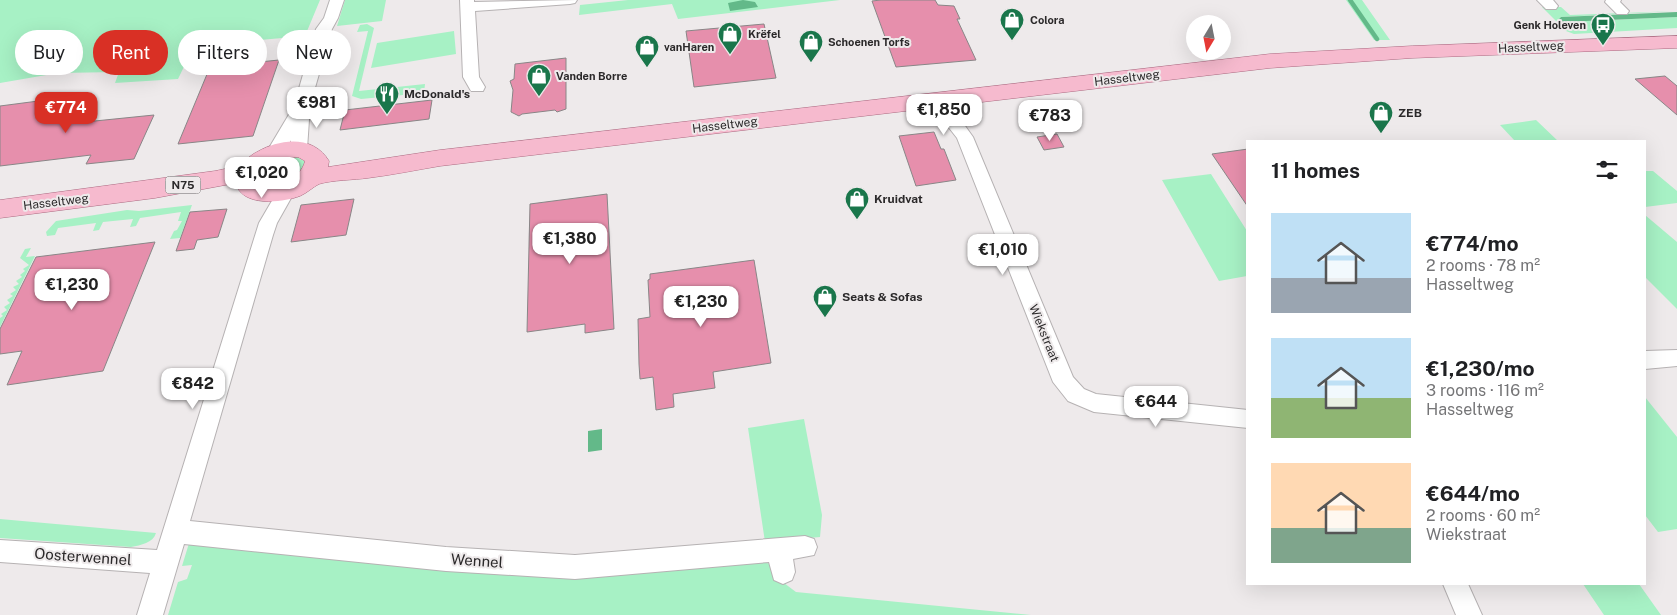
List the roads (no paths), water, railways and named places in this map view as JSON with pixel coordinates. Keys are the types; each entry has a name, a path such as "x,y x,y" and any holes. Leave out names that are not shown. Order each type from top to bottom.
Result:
{"main road":[{"name":"Hasseltweg","path":"263,184 257,162 275,152 309,162 370,170 440,158 1270,61 1674,40"},
{"name":"Hasseltweg","path":"0,209 113,196 177,194 263,184 304,183 309,162"}],"street":[{"path":"324,29 323,18 328,0"},
{"path":"275,152 302,105 324,29 331,18 337,0"},
{"path":"477,87 471,77 468,4 570,0"},
{"path":"302,105 301,131 309,162"},
{"name":"Wiekstraat","path":"941,114 952,120 965,137 1064,382 1076,395 1094,404 1246,419"},
{"path":"150,615 268,223 263,184"},
{"path":"1646,360 1677,358"},
{"name":"Wennel","path":"175,533 189,532 446,559 575,568 781,560 805,547"},
{"name":"Oosterwennel","path":"0,551 165,562"},
{"path":"1455,585 1469,615"}],"waterway":[{"path":"1350,0 1377,39"}],"place":[{"name":"Colora","path":"1012,41"},
{"name":"Genk Holeven","path":"1603,46"},
{"name":"Krëfel","path":"730,55"},
{"name":"Schoenen Torfs","path":"811,63"},
{"name":"vanHaren","path":"647,68"},
{"name":"Vanden Borre","path":"539,97"},
{"name":"McDonald's","path":"387,115"},
{"name":"ZEB","path":"1381,134"},
{"name":"Kruidvat","path":"857,220"},
{"name":"Seats & Sofas","path":"825,318"}]}
